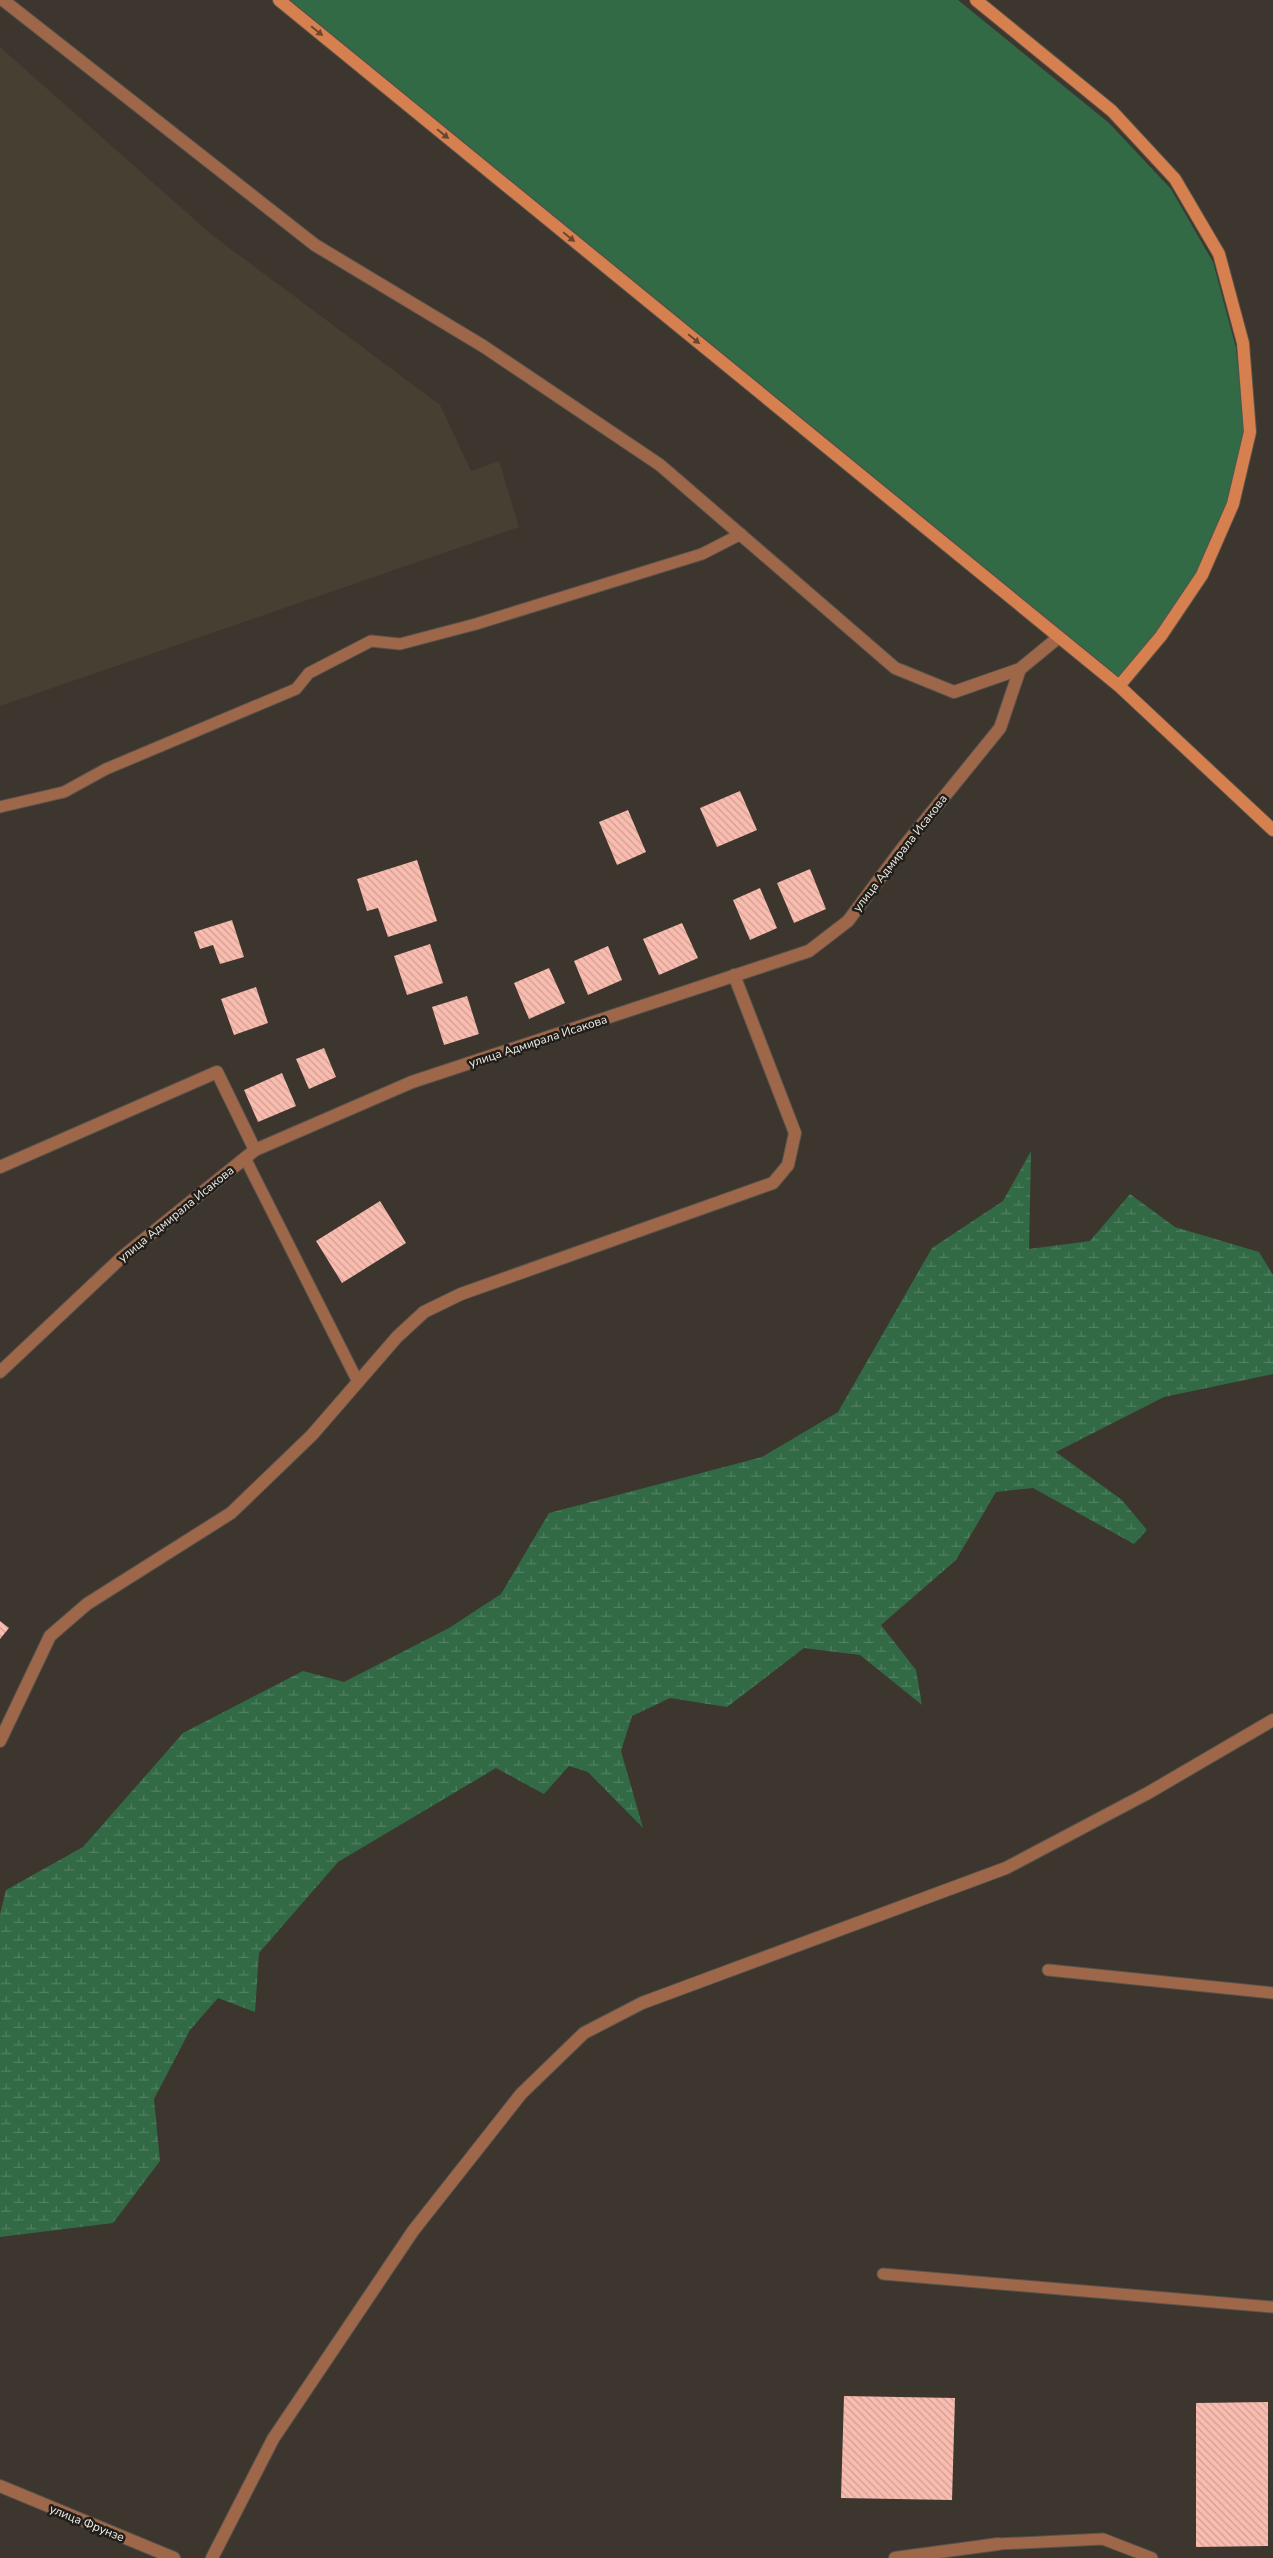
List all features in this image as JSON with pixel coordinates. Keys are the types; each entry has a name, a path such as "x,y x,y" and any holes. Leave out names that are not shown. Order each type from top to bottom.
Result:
{"main road":[{"path":"279,0 1119,686 1273,830"},
{"path":"976,0 1112,111 1175,179 1219,254 1243,343 1250,432 1233,504 1202,575 1161,636 1119,686"}],"street":[{"path":"3,0 315,245 483,346 644,454 741,534 895,668 954,692 1020,669 1059,638"},
{"name":"улица Адмирала Исакова","path":"0,1372 121,1258 250,1154 412,1082 809,951 848,921 901,850 1000,728 1020,669"},
{"path":"0,1741 50,1636 87,1604 231,1513 312,1435 397,1337 424,1312 461,1294 773,1182 788,1165 794,1133 734,975"},
{"path":"0,1167 217,1072 250,1154"},
{"path":"212,2558 274,2439 413,2231 521,2094 584,2033 642,2003 1006,1868 1148,1793 1273,1720"},
{"name":"улица Фрунзе","path":"0,2486 174,2558"},
{"path":"895,2558 998,2544"}],"lane":[{"path":"0,807 64,792 106,769 296,689 309,673 370,641 400,644 476,624 702,554 741,534"},
{"path":"250,1154 358,1382"},
{"path":"1048,1970 1273,1993"},
{"path":"883,2274 1273,2307"},
{"path":"998,2544 1103,2538 1152,2558"}],"shaded area":[{"path":"0,47 212,235 440,405 471,471 499,461 519,527 0,706"}],"green space":[{"path":"290,0 958,0 1109,123 1171,189 1213,262 1236,348 1244,434 1228,504 1197,573 1158,632 1119,677"},
{"path":"1031,1151 1029,1249 1090,1241 1130,1194 1175,1227 1259,1252 1273,1275 1273,1374 1164,1397 1056,1452 1122,1500 1147,1530 1134,1544 1033,1488 996,1492 956,1560 881,1625 916,1670 922,1705 860,1655 804,1648 727,1707 670,1698 632,1716 621,1751 643,1828 588,1772 569,1766 544,1794 496,1768 338,1862 259,1953 255,2012 218,1998 190,2030 154,2099 160,2161 113,2223 0,2237 0,1914 6,1890 83,1847 183,1733 303,1671 344,1682 449,1628 501,1594 549,1513 762,1457 838,1412 932,1248 1003,1201"}],"building":[{"path":"740,791 757,830 717,847 700,808"},
{"path":"628,810 646,852 617,865 599,822"},
{"path":"417,860 437,921 388,937 378,908 367,911 357,879"},
{"path":"810,869 826,909 794,923 777,883"},
{"path":"760,888 777,928 750,940 733,900"},
{"path":"232,920 244,957 220,964 213,945 200,949 194,932"},
{"path":"682,923 698,958 659,975 643,939"},
{"path":"430,944 443,983 407,995 394,956"},
{"path":"608,946 622,980 588,995 574,961"},
{"path":"549,968 565,1003 529,1019 514,983"},
{"path":"256,987 268,1023 234,1035 221,999"},
{"path":"467,996 479,1034 444,1045 432,1007"},
{"path":"324,1048 336,1077 309,1089 296,1059"},
{"path":"282,1073 296,1106 258,1122 244,1090"},
{"path":"380,1201 406,1243 342,1283 316,1241"},
{"path":"0,1621 9,1628 0,1639"},
{"path":"844,2396 955,2398 952,2500 841,2498"},
{"path":"1268,2402 1268,2546 1196,2547 1196,2403"}]}
